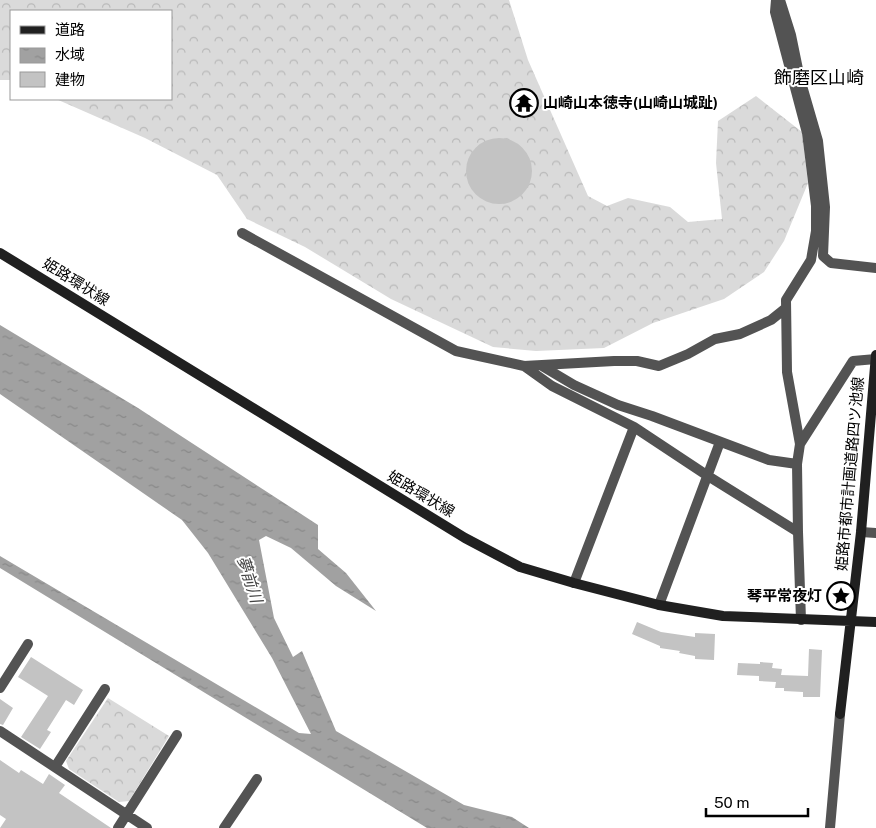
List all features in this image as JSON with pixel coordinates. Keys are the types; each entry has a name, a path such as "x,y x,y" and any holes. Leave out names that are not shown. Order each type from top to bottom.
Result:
{"main road":[{"name":"姫路環状線","path":"0,253 466,538 520,566 574,583 659,605 724,616 876,622"},
{"name":"姫路市都市計画道路四ツ池線","path":"840,714 861,532 876,355"}],"street":[{"path":"776,0 775,12 807,133 816,206 816,231 812,260 786,300 787,372 800,444 797,464 801,620"},
{"path":"780,0 818,141 825,207 823,256 831,263 876,268"},
{"path":"242,233 456,351 524,366 637,361 659,366 716,340 740,334 763,324 786,308"},
{"path":"800,444 853,361 876,359"},
{"path":"541,365 574,385 618,405 769,460 797,464"},
{"path":"524,366 552,386 634,427 798,532"},
{"path":"612,415 618,405"},
{"path":"574,583 634,427"},
{"path":"659,605 720,442"},
{"path":"861,532 876,533"},
{"path":"0,688 28,644"},
{"path":"55,767 104,689"},
{"path":"830,828 840,714"},
{"path":"0,732 147,828"},
{"path":"118,828 177,736"},
{"path":"224,828 257,779"}],"green space":[{"path":"0,0 509,0 528,60 588,196 607,206 628,198 670,207 688,222 722,219 716,163 718,121 756,96 802,132 808,183 784,241 764,272 724,299 653,323 604,348 536,351 493,347 391,299 305,247 247,219 217,175 145,138 58,100 172,100 172,10 10,10 10,80 0,80"},
{"path":"108,698 169,736 129,801 119,802 69,769 66,761"}],"water":[{"name":"夢前川","path":"0,325 138,408 318,525 318,549 346,573 376,611 336,586 291,548 266,536 259,540 274,618 293,657 302,651 336,731 464,805 512,817 529,828 427,828 0,568 0,556 299,733 311,734 272,658 208,553 182,520 0,394"}],"building":[{"path":"499,138 511,141 522,148 529,159 532,171 529,183 522,194 511,201 499,204 487,201 476,194 469,183 466,171 469,159 476,148 487,141"},
{"path":"637,622 661,632 695,637 695,633 715,634 714,660 695,659 695,656 679,653 680,651 660,648 660,646 632,634"},
{"path":"809,649 822,650 820,697 803,697 803,692 784,691 784,688 775,688 776,682 759,681 759,676 737,675 738,663 760,664 760,662 773,663 772,668 782,669 781,675 808,676"},
{"path":"31,657 83,690 74,705 66,700 47,730 51,732 40,749 21,737 48,696 18,677"},
{"path":"0,699 13,708 3,725 0,724"},
{"path":"0,760 19,773 21,770 43,784 49,774 65,785 59,793 111,828 0,828 6,819 0,815"}],"place":[{"name":"山崎山本徳寺(山崎山城趾)","path":"524,103"},
{"name":"琴平常夜灯","path":"841,596"}],"district":[{"name":"飾磨区山崎","path":"819,78"}]}
